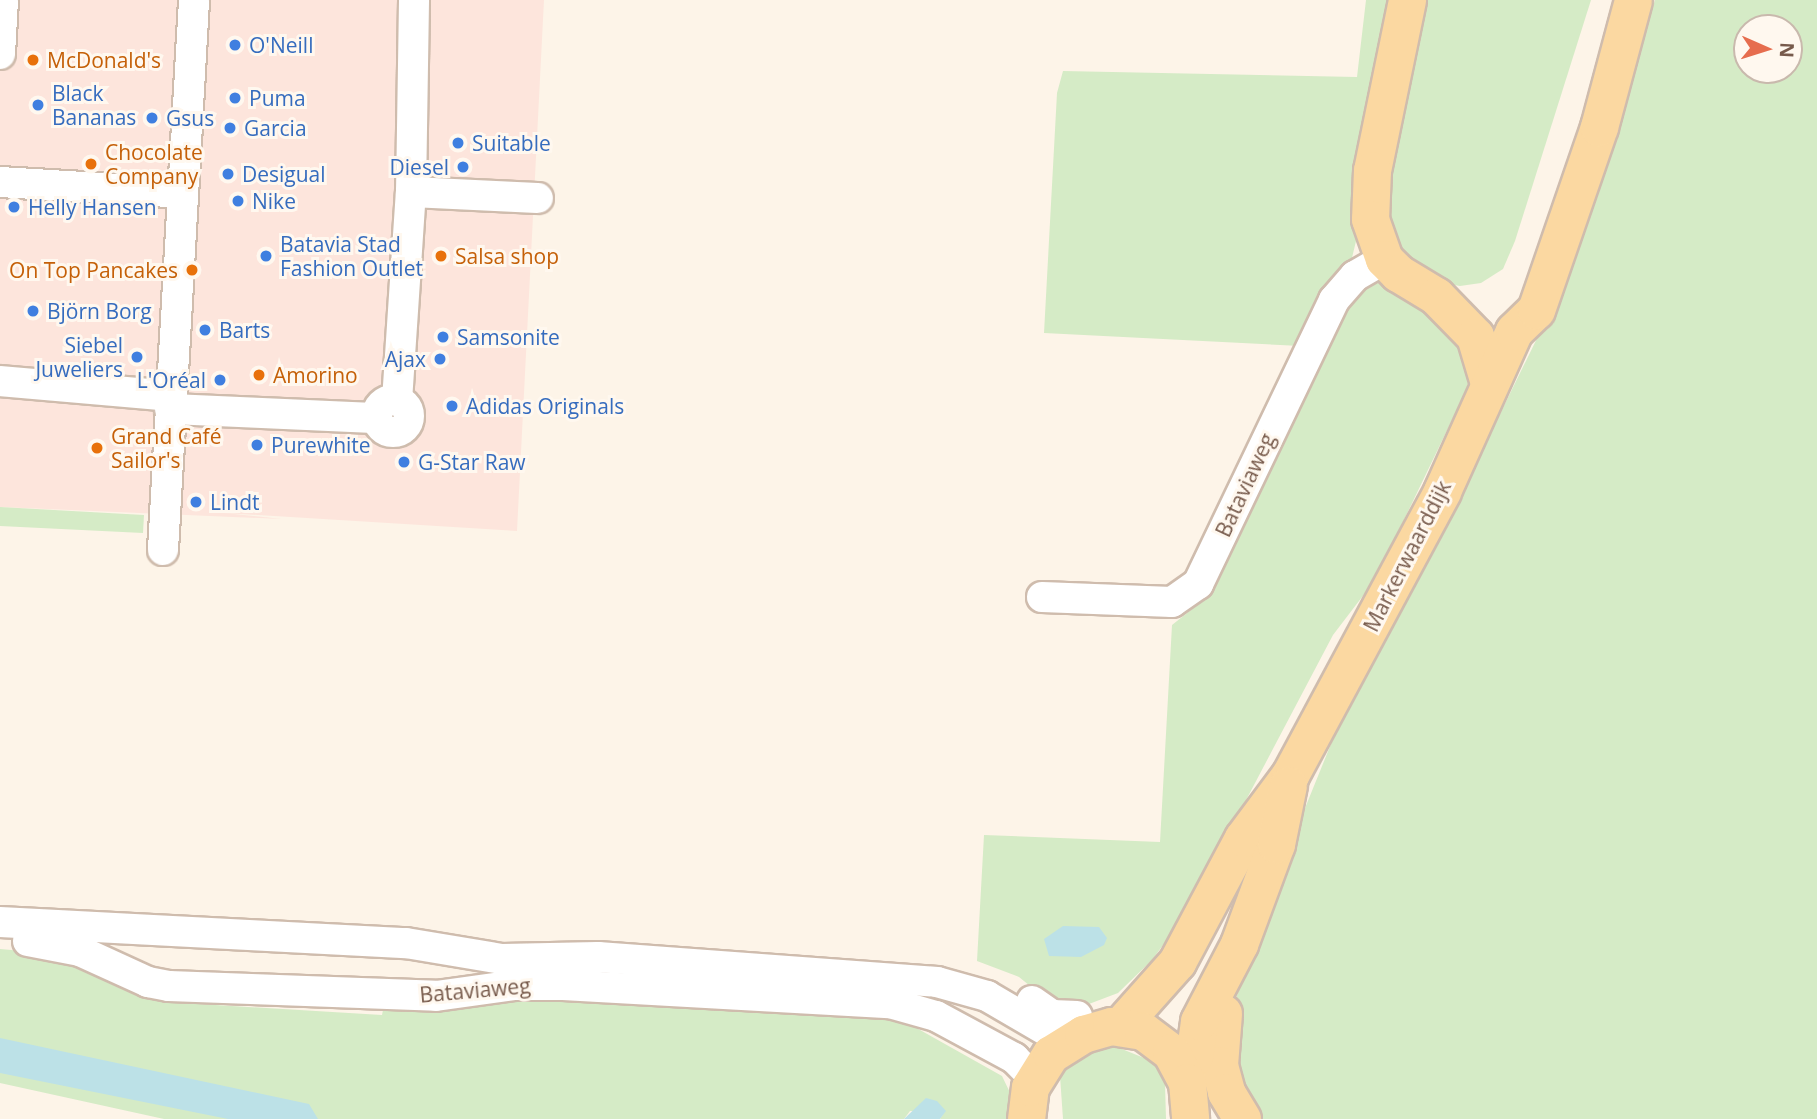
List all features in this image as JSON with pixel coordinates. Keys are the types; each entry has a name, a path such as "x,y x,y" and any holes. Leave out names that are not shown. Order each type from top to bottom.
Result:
{"main road":[{"path":"1407,0 1370,188 1370,219 1384,258 1398,273 1436,296 1475,336 1489,383"},
{"name":"Markerwaarddijk","path":"1514,331 1513,300 1563,164 1612,0"},
{"name":"Markerwaarddijk","path":"1123,1015 1198,918 1243,838 1290,775 1442,491 1514,331 1536,310 1599,127 1633,0"},
{"path":"1436,296 1459,298 1478,306 1514,331"},
{"name":"Markerwaarddijk","path":"1194,1057 1199,1021 1239,944 1276,844 1290,775"},
{"path":"1239,944 1218,1051 1226,1092 1242,1119"},
{"path":"1123,1015 1154,1036 1171,1052 1202,1118"},
{"path":"1033,1103 1051,1054 1076,1027 1123,1015 1165,1025 1194,1057 1206,1090 1202,1118"}],"street":[{"path":"0,54 3,0"},
{"path":"163,550 194,0"},
{"path":"0,381 171,402 387,409 411,192 414,0"},
{"path":"0,181 183,193"},
{"path":"411,192 538,198"},
{"name":"Bataviaweg","path":"1042,597 1172,602 1198,584 1334,300 1355,276 1384,258"},
{"name":"Bataviaweg","path":"0,922 406,943 502,959 598,957 771,967 807,975 956,986 987,996 1052,1034 1076,1027"},
{"name":"Bataviaweg","path":"0,939 61,945 148,982 169,986 436,996 515,985 716,993 913,1006 953,1026 1007,1067 1023,1083 1033,1103"}],"shaded area":[{"name":"Batavia Stad Fashion Outlet","path":"0,0 544,0 517,531 224,513 282,519 0,507"}],"green space":[{"path":"1366,0 1390,0 1357,237 1351,262 1300,346 1044,333 1057,93 1063,71 1357,77"},
{"path":"1420,0 1591,0 1515,241 1503,269 1481,283 1460,286 1437,282 1410,267 1385,226 1384,190"},
{"path":"1655,0 1817,0 1817,1119 1252,1119 1232,1081 1235,1001 1286,855 1333,739 1453,510 1567,277"},
{"path":"1393,282 1455,330 1473,368 1465,393 1375,580 1333,635 1186,914 1152,960 1118,993 1081,1007 1056,1007 1019,977 977,961 984,835 1160,842 1172,625 1206,598 1215,583 1345,304 1367,284"},
{"path":"0,507 144,515 143,533 0,526"},
{"path":"0,949 46,953 167,1002 382,1015 384,1005 546,995 904,1021 1002,1076 1015,1103 1015,1119 940,1119 945,1111 910,1111 904,1119 164,1119 0,1083"},
{"path":"1117,1047 1154,1062 1165,1083 1166,1119 1063,1119 1060,1076 1068,1063 1082,1053"}],"water":[{"path":"1063,926 1099,927 1107,938 1104,945 1081,957 1049,956 1044,939"},
{"path":"0,1038 309,1104 318,1119 228,1119 0,1073"},
{"path":"926,1098 937,1101 946,1111 940,1119 904,1119"}],"place":[{"name":"O'Neill","path":"235,45"},
{"name":"McDonald's","path":"33,60"},
{"name":"Puma","path":"235,98"},
{"name":"Black Bananas","path":"38,105"},
{"name":"Gsus","path":"152,118"},
{"name":"Garcia","path":"230,128"},
{"name":"Suitable","path":"458,143"},
{"name":"Chocolate Company","path":"91,164"},
{"name":"Diesel","path":"463,167"},
{"name":"Desigual","path":"228,174"},
{"name":"Nike","path":"238,201"},
{"name":"Helly Hansen","path":"14,207"},
{"name":"Batavia Stad Fashion Outlet","path":"266,256"},
{"name":"Salsa shop","path":"441,256"},
{"name":"On Top Pancakes","path":"192,270"},
{"name":"Björn Borg","path":"33,311"},
{"name":"Barts","path":"205,330"},
{"name":"Samsonite","path":"443,337"},
{"name":"Siebel Juweliers","path":"137,357"},
{"name":"Ajax","path":"440,359"},
{"name":"Amorino","path":"259,375"},
{"name":"L'Oréal","path":"220,380"},
{"name":"Adidas Originals","path":"452,406"},
{"name":"Purewhite","path":"257,445"},
{"name":"Grand Café Sailor's","path":"97,448"},
{"name":"G-Star Raw","path":"404,462"},
{"name":"Lindt","path":"196,502"}]}
